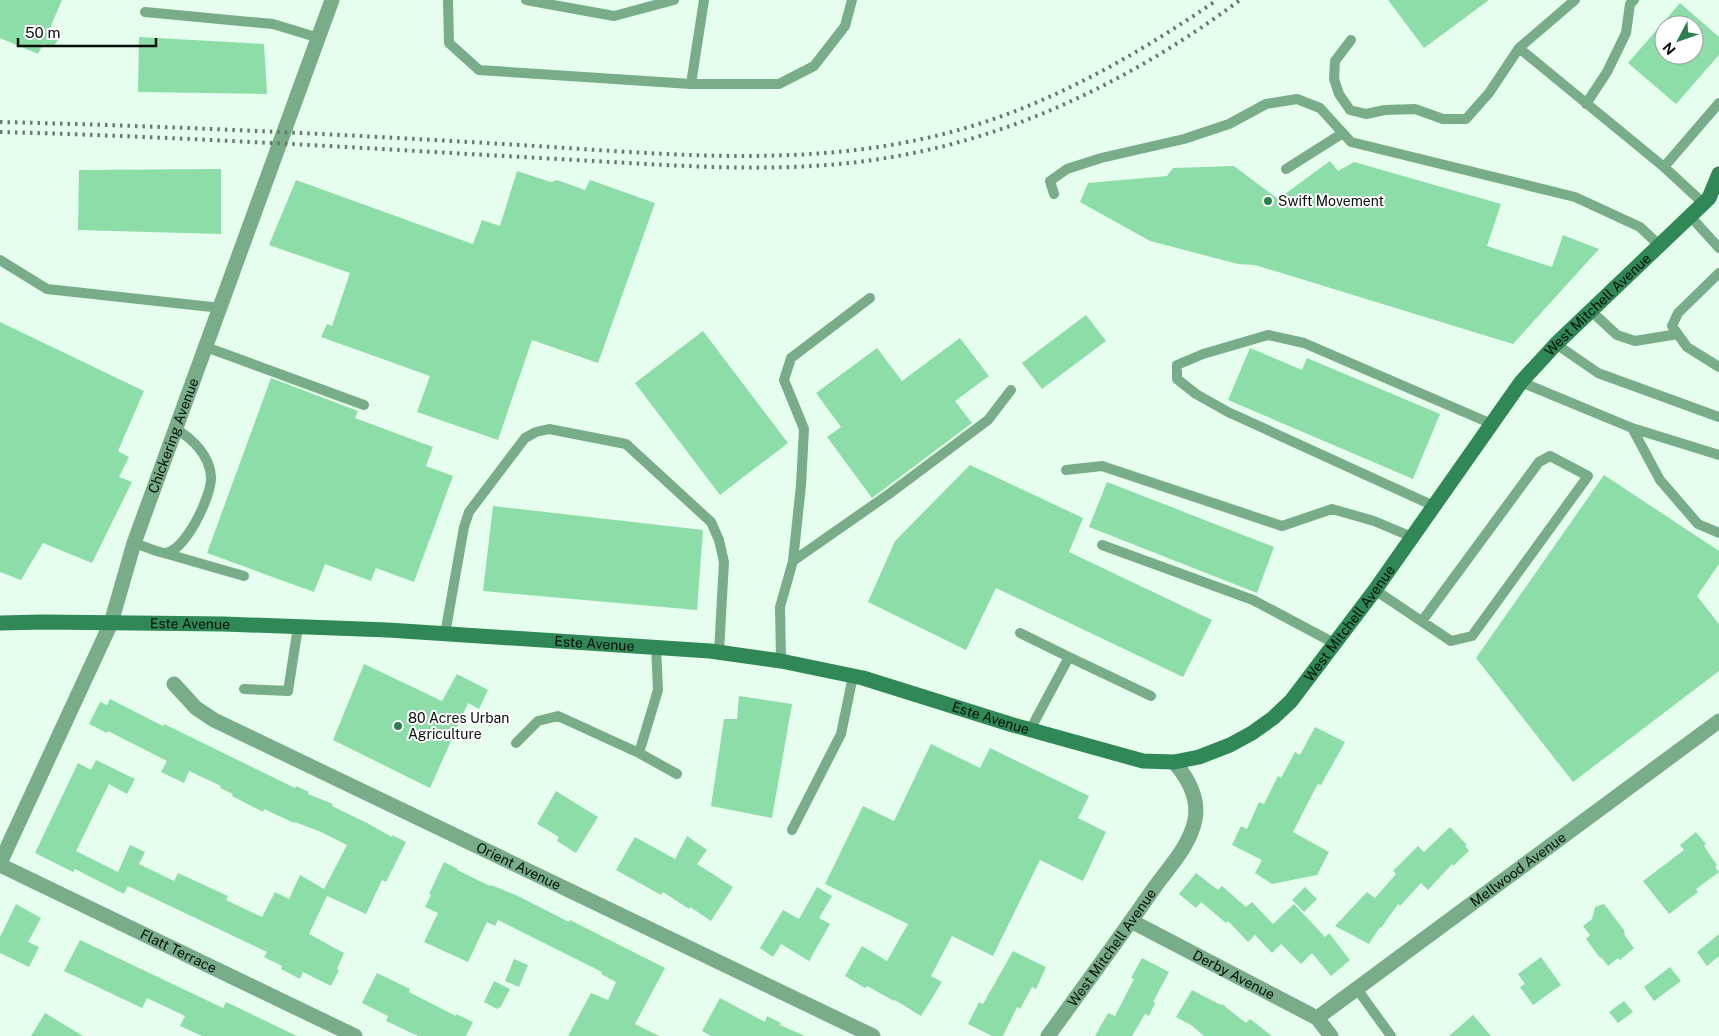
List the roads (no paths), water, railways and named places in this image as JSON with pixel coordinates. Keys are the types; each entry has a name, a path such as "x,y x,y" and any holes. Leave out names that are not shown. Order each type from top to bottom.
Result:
{"street":[{"name":"Chickering Avenue","path":"0,864 111,623 134,543 332,0"},
{"name":"West Mitchell Avenue","path":"1048,1036 1186,845 1195,819 1196,810 1193,792 1186,776 1174,762 1199,756 1230,745 1252,733 1273,718 1291,701 1375,590 1521,382 1590,311 1710,199 1719,174"},
{"name":"Este Avenue","path":"0,623 298,627 445,634 719,652 781,660 854,676 1030,730 1143,760 1174,762"},
{"name":"Orient Avenue","path":"174,684 196,708 214,720 873,1036"},
{"name":"Mellwood Avenue","path":"1317,1018 1719,721"},
{"name":"Flatt Terrace","path":"0,864 355,1036"},
{"name":"Derby Avenue","path":"1131,921 1317,1018 1331,1036"}],"lane":[{"path":"448,0 449,43 479,70 691,84 779,84 814,66 845,26 852,0"},
{"path":"526,0 614,16 674,0"},
{"path":"691,84 704,0"},
{"path":"1351,40 1335,60 1334,79 1338,94 1350,110 1366,114 1385,110 1414,109 1443,119 1466,119 1489,93 1519,48 1575,0"},
{"path":"1586,104 1607,72 1626,33 1630,4 1634,0"},
{"path":"145,12 273,24 319,38"},
{"path":"1519,48 1664,167 1710,199"},
{"path":"1054,194 1050,181 1067,169 1101,158 1184,139 1229,124 1266,104 1297,99 1320,108 1351,142 1575,197 1640,227 1659,245"},
{"path":"1664,167 1719,103"},
{"path":"1286,169 1342,133"},
{"path":"1690,216 1719,248"},
{"path":"0,260 47,289 221,308"},
{"path":"1719,273 1678,313 1672,326 1687,347 1719,367"},
{"path":"781,660 780,607 793,561 801,485 804,429 784,380 791,358 870,298"},
{"path":"1590,311 1617,335 1635,341 1678,334"},
{"path":"1434,506 1228,412 1196,394 1177,379 1177,365 1203,354 1268,335 1304,344 1492,424"},
{"path":"1556,344 1598,373 1719,417"},
{"path":"206,347 364,405"},
{"path":"1521,382 1632,428 1719,455"},
{"path":"793,561 889,494 988,420 1011,390"},
{"path":"1632,428 1660,480 1698,524 1719,534"},
{"path":"164,552 173,549 184,540 197,519 211,487 209,464 198,446 188,436 176,429"},
{"path":"445,634 464,527 469,512 525,438 536,432 549,429 626,444 711,522 719,540 724,562 719,652"},
{"path":"1375,590 1450,641 1472,636 1588,476 1550,456 1539,462 1422,621"},
{"path":"1066,470 1102,466 1282,526 1332,509 1374,521 1412,537"},
{"path":"134,543 244,576"},
{"path":"1102,544 1253,600 1334,644"},
{"path":"244,689 288,691 298,627"},
{"path":"1020,634 1152,696"},
{"path":"639,753 658,690 656,647"},
{"path":"1030,730 1069,656"},
{"path":"792,830 841,734 854,676"},
{"path":"516,743 538,721 558,716 639,753 677,774"},
{"path":"1357,989 1391,1036"}],"railway":[{"path":"0,122 440,140 666,154 774,156 828,153 882,146 935,136 973,126 1010,113 1047,98 1117,63 1217,0"},
{"path":"0,132 234,141 693,166 758,168 854,162 886,158 935,148 982,135 1028,119 1116,79 1159,55 1240,0"}],"place":[{"name":"Swift Movement","path":"1268,201"},
{"name":"80 Acres Urban Agriculture","path":"398,726"}]}
